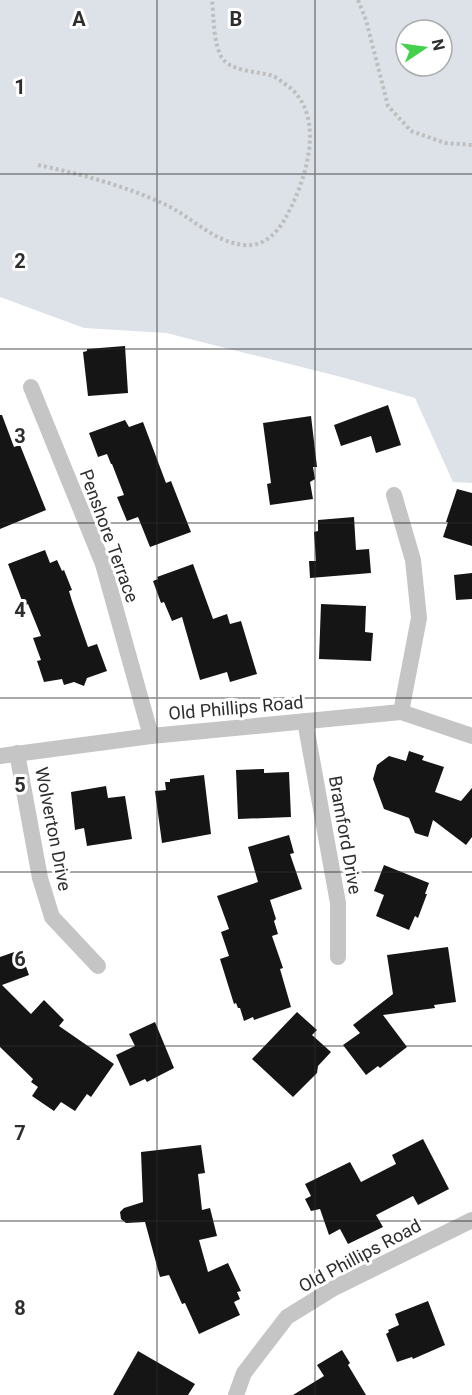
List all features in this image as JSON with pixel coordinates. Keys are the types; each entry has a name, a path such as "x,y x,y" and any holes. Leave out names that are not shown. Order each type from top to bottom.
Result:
{"street":[{"name":"Penshore Terrace","path":"31,387 103,564 151,736"},
{"path":"394,495 412,560 419,618 401,712"},
{"name":"Old Phillips Road","path":"0,756 151,736 401,712 472,736"},
{"name":"Bramford Drive","path":"305,722 338,903 338,957"},
{"name":"Wolverton Drive","path":"17,753 40,878 52,917 98,966"},
{"name":"Old Phillips Road","path":"236,1395 244,1373 287,1317 334,1288 472,1220"}],"path":[{"path":"38,165 132,191 166,205 197,226 230,243 247,246 272,238 286,218 298,191 306,163 310,136 306,108 292,90 275,77 234,67 223,60 218,47 212,0"},
{"path":"358,0 366,20 388,106 411,131 445,143 472,145"}],"shaded area":[{"path":"0,0 472,0 472,483 453,482 415,398 166,333 84,328 0,297"}],"building":[{"path":"125,346 128,393 88,396 83,352 87,349"},
{"path":"388,405 401,445 376,453 371,436 341,446 334,425"},
{"path":"0,415 2,415 14,447 20,445 46,510 0,529"},
{"path":"311,416 317,467 313,467 315,479 310,482 313,499 270,505 267,484 271,483 263,423"},
{"path":"125,420 129,427 143,422 166,483 171,481 191,532 150,547 138,517 127,521 117,497 124,495 112,464 107,454 98,457 89,433"},
{"path":"457,489 472,493 472,546 443,537"},
{"path":"354,517 356,550 369,549 371,573 310,578 309,561 316,561 314,532 318,531 318,520"},
{"path":"45,550 50,563 57,560 62,571 64,570 88,647 97,644 107,671 87,678 84,686 74,682 64,685 62,679 44,682 37,661 41,660 33,638 41,636 28,604 24,606 8,564"},
{"path":"193,564 213,619 227,614 230,624 241,621 257,674 230,682 227,672 200,680 182,617 172,621 164,602 161,603 153,581 158,579 157,577"},
{"path":"472,573 472,599 456,600 454,575"},
{"path":"321,604 366,606 365,632 373,633 371,661 319,659"},
{"path":"409,751 424,756 422,760 444,767 435,792 461,801 472,788 472,837 466,845 433,820 428,837 415,833 409,818 384,809 373,779 377,765 389,756 406,761"},
{"path":"264,769 264,773 289,772 291,817 238,819 236,770"},
{"path":"204,775 211,834 162,843 155,791 166,790 165,782 170,782 170,779"},
{"path":"106,786 108,798 125,796 132,839 87,846 84,828 75,830 71,792"},
{"path":"289,835 294,853 290,854 302,889 270,900 278,934 272,936 283,968 280,969 291,1007 254,1020 253,1017 244,1021 240,1008 236,1003 234,1004 220,959 229,956 221,932 229,929 217,896 258,882 248,847"},
{"path":"384,865 429,883 418,918 415,916 409,930 376,916 384,895 374,891"},
{"path":"448,947 456,1002 434,1005 435,1008 383,1015 407,1047 380,1068 378,1066 366,1075 343,1045 360,1033 353,1025 393,994 387,955"},
{"path":"20,950 29,975 2,985 31,1014 44,1000 64,1020 59,1026 114,1064 91,1097 87,1094 75,1111 61,1102 54,1111 32,1096 38,1087 31,1082 33,1079 0,1047 0,957"},
{"path":"297,1012 317,1030 312,1035 331,1052 318,1066 317,1073 293,1097 252,1059"},
{"path":"155,1022 174,1068 147,1082 145,1079 130,1086 116,1055 135,1046 129,1034"},
{"path":"423,1139 449,1189 418,1205 413,1196 376,1215 383,1227 348,1244 340,1229 329,1235 320,1209 311,1211 305,1199 311,1196 305,1184 350,1162 361,1182 396,1164 392,1155"},
{"path":"201,1145 205,1173 198,1174 202,1210 210,1208 217,1236 199,1240 208,1272 228,1263 241,1291 237,1292 240,1299 234,1302 240,1315 199,1334 169,1275 160,1277 145,1222 126,1223 121,1219 120,1212 124,1208 143,1202 141,1152"},
{"path":"428,1301 445,1345 413,1359 412,1357 397,1362 386,1334 388,1330 399,1325 395,1314"},
{"path":"342,1350 366,1395 293,1395 324,1376 317,1365"},
{"path":"138,1351 195,1384 188,1395 113,1395"}]}
